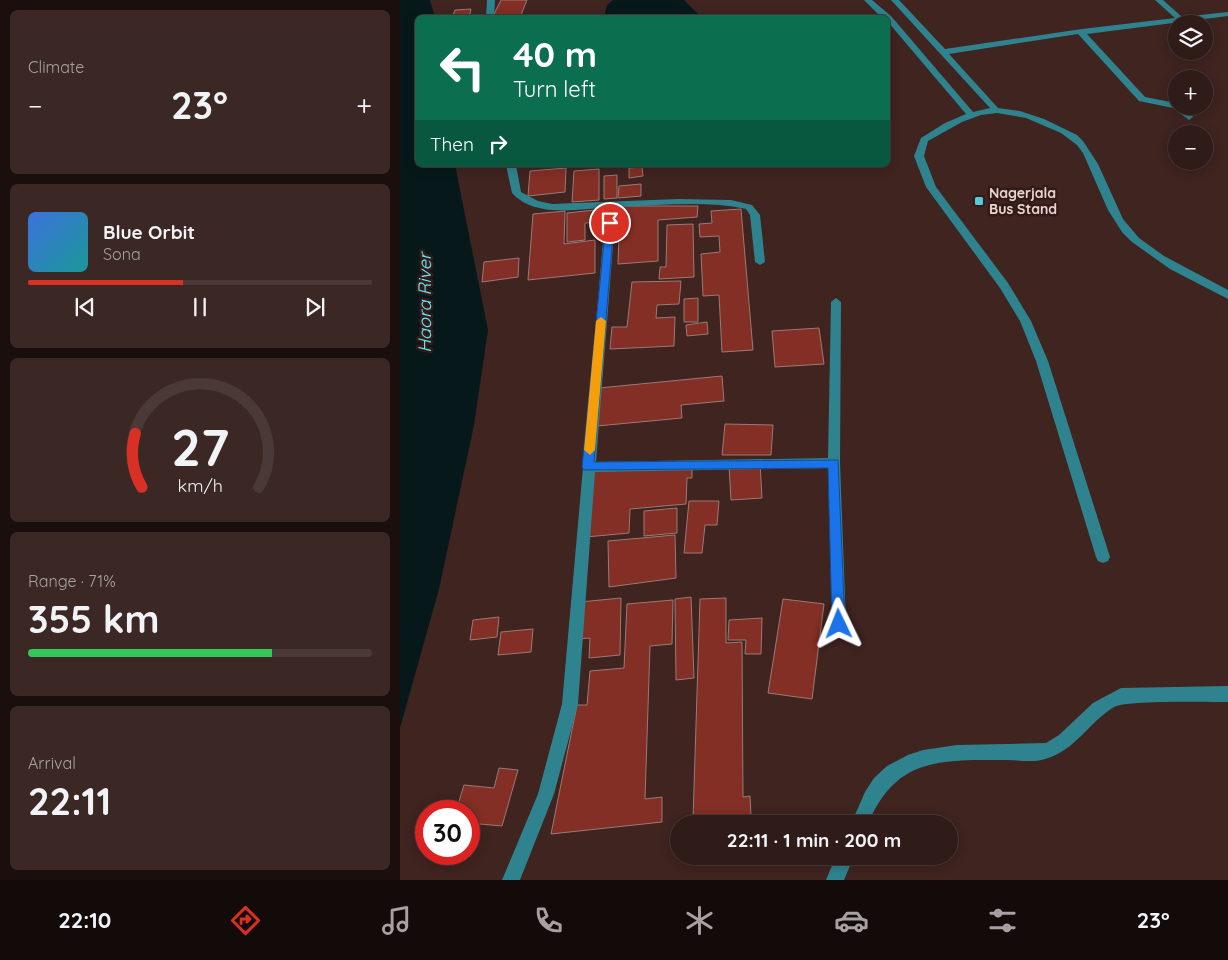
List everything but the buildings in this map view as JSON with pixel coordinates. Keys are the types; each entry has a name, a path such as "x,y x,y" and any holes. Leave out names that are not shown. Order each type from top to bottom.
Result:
{"street":[{"path":"490,15 491,0"},
{"path":"868,0 884,15"},
{"path":"895,0 996,110"},
{"path":"1159,0 1176,15"},
{"path":"1213,16 1228,14"},
{"path":"890,21 972,116"},
{"path":"943,52 1082,31 1168,21"},
{"path":"1082,31 1090,44 1142,99 1168,104"},
{"path":"1103,557 1042,362 1025,322 1004,286 937,195 919,156 924,140 933,133 972,116 996,110 1024,116 1051,126 1080,143 1125,230 1152,252 1228,295"},
{"path":"511,167 517,193 535,204 552,207 611,204 731,203 749,207 755,215 760,262"},
{"path":"511,880 545,802 560,755 570,704 611,204"},
{"path":"836,302 834,463 839,624"},
{"path":"588,467 834,463"},
{"path":"862,815 868,800 880,783 898,769 935,753 1046,751 1063,743 1096,708 1108,700 1121,696 1228,694"},
{"path":"835,880 841,865"}],"water":[{"name":"Haora River","path":"400,0 430,0 434,15 415,15 415,167 455,167 488,330 474,425 439,589 400,728"},
{"path":"613,0 684,0 699,15 604,15 607,5"}],"slow traffic":[{"path":"590,450 601,321"}],"place":[{"name":"Nagerjala Bus Stand","path":"979,201"}],"route":[{"path":"610,223 588,467 731,463 834,463 839,624"}]}
